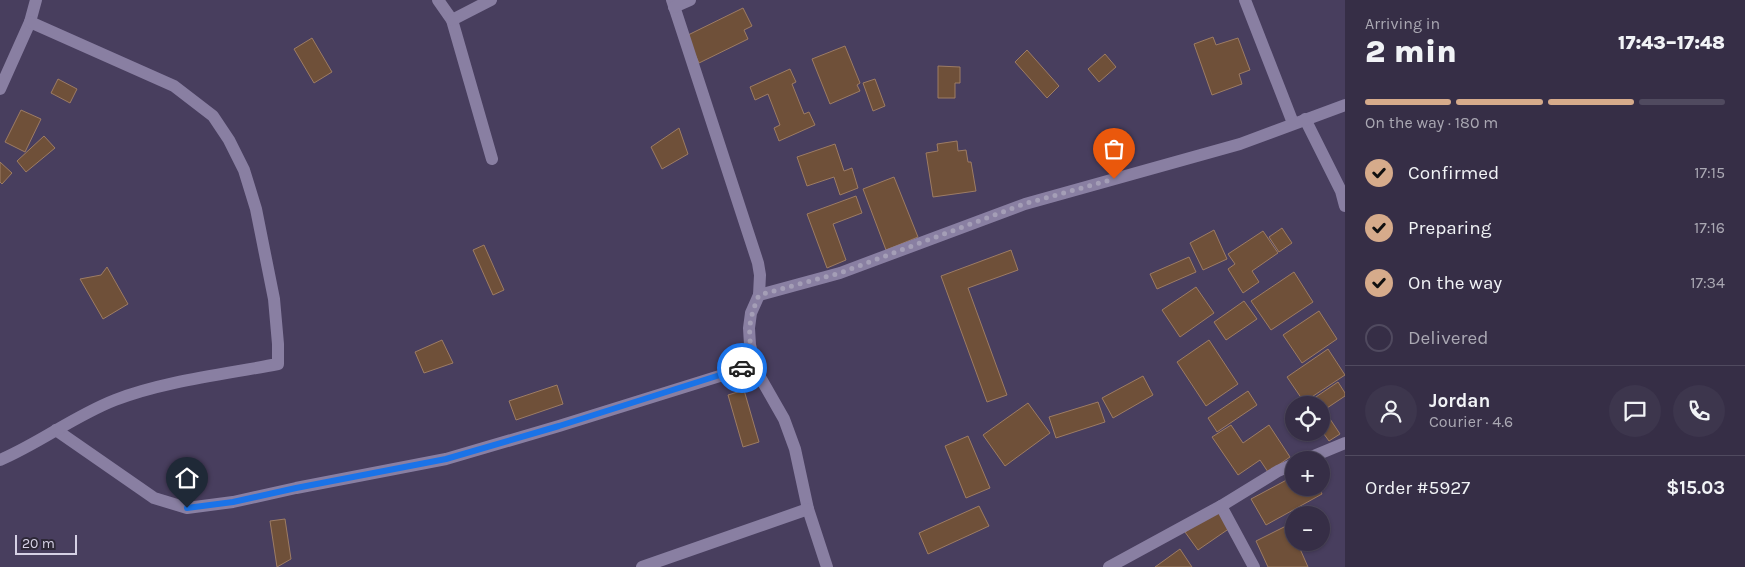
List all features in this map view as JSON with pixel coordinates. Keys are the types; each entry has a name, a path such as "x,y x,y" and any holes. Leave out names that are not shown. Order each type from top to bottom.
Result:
{"street":[{"path":"0,89 30,22 36,0"},
{"path":"438,0 452,20 492,159"},
{"path":"452,20 491,0"},
{"path":"690,0 673,4 758,263 760,275 759,295 751,313 749,328 754,364 784,419 795,449 808,509 827,567"},
{"path":"1245,0 1299,121 1341,191 1345,206"},
{"path":"0,460 21,451 56,430 114,400 155,387 278,364 274,299 256,209 244,170 230,140 212,116 174,86 30,22"},
{"path":"759,295 840,273 1024,204 1240,144 1345,104"},
{"path":"56,430 154,498 187,508 233,502 446,459 559,426 754,364"},
{"path":"1326,451 1345,443"},
{"path":"1109,567 1221,506 1285,468"},
{"path":"1221,506 1254,567"},
{"path":"642,567 808,509"}],"building":[{"path":"743,8 752,26 744,30 748,39 699,63 686,36"},
{"path":"1213,37 1216,45 1238,38 1250,70 1239,74 1242,84 1212,95 1194,44"},
{"path":"312,38 332,72 314,83 294,49"},
{"path":"845,46 860,83 857,85 860,91 830,104 812,59"},
{"path":"1027,50 1059,86 1047,98 1015,62"},
{"path":"1105,54 1116,67 1099,82 1088,69"},
{"path":"938,66 960,67 960,83 955,83 955,98 938,98"},
{"path":"790,69 796,82 792,84 804,114 809,112 815,125 779,141 774,128 780,125 768,94 755,100 750,87"},
{"path":"58,79 77,89 70,103 51,93"},
{"path":"875,79 885,106 873,111 863,83"},
{"path":"21,110 41,119 25,152 5,142"},
{"path":"679,128 688,154 662,169 651,147"},
{"path":"44,136 55,148 26,172 17,161"},
{"path":"957,141 958,151 966,150 968,162 971,162 976,191 933,197 926,153 938,151 937,144"},
{"path":"835,144 844,171 852,168 858,188 840,195 834,177 807,186 797,157"},
{"path":"0,162 12,173 2,184 0,182"},
{"path":"894,177 918,237 886,250 863,189"},
{"path":"856,196 862,213 833,224 846,260 827,268 807,214"},
{"path":"1282,228 1292,243 1279,252 1269,237"},
{"path":"1214,230 1227,259 1203,270 1190,243"},
{"path":"1263,231 1278,253 1252,271 1259,282 1243,293 1228,269 1235,264 1228,254"},
{"path":"484,245 504,290 493,295 473,250"},
{"path":"1011,250 1018,270 968,288 1007,395 987,402 941,276"},
{"path":"1189,257 1196,272 1157,289 1150,274"},
{"path":"107,267 128,304 103,319 80,279 101,275"},
{"path":"1294,272 1313,302 1271,330 1251,301"},
{"path":"1196,287 1214,313 1180,337 1162,310"},
{"path":"1244,301 1257,319 1226,340 1214,322"},
{"path":"1319,311 1337,339 1302,363 1283,335"},
{"path":"442,340 453,363 424,373 415,352"},
{"path":"1209,340 1238,384 1206,406 1177,362"},
{"path":"1328,349 1345,375 1313,396 1300,396 1287,377"},
{"path":"1143,376 1153,395 1113,418 1102,398"},
{"path":"1338,382 1345,393 1345,396 1330,406 1330,396 1317,396"},
{"path":"557,385 563,404 516,420 509,401"},
{"path":"744,390 759,442 743,447 728,395"},
{"path":"1248,391 1257,405 1217,432 1208,418"},
{"path":"1098,402 1105,422 1056,438 1049,417"},
{"path":"1028,403 1050,433 1005,466 983,435"},
{"path":"1330,419 1340,434 1330,440"},
{"path":"1231,425 1243,443 1269,425 1286,451 1285,460 1268,472 1260,460 1238,475 1212,437"},
{"path":"968,436 990,488 966,498 945,446"},
{"path":"1285,481 1285,496 1318,496 1300,506 1285,506 1285,514 1266,525 1251,499"},
{"path":"979,506 989,526 928,554 919,533"},
{"path":"1218,510 1230,528 1198,550 1185,532"},
{"path":"285,519 291,559 277,567 270,521"},
{"path":"1285,526 1285,551 1301,551 1308,567 1268,567 1256,541"},
{"path":"1180,549 1192,567 1155,567"}],"way so far":[{"path":"742,368 754,364 749,328 751,313 759,295 840,273 1024,204 1114,179"}],"route":[{"path":"187,508 233,502 446,459 559,426 742,368"}]}
